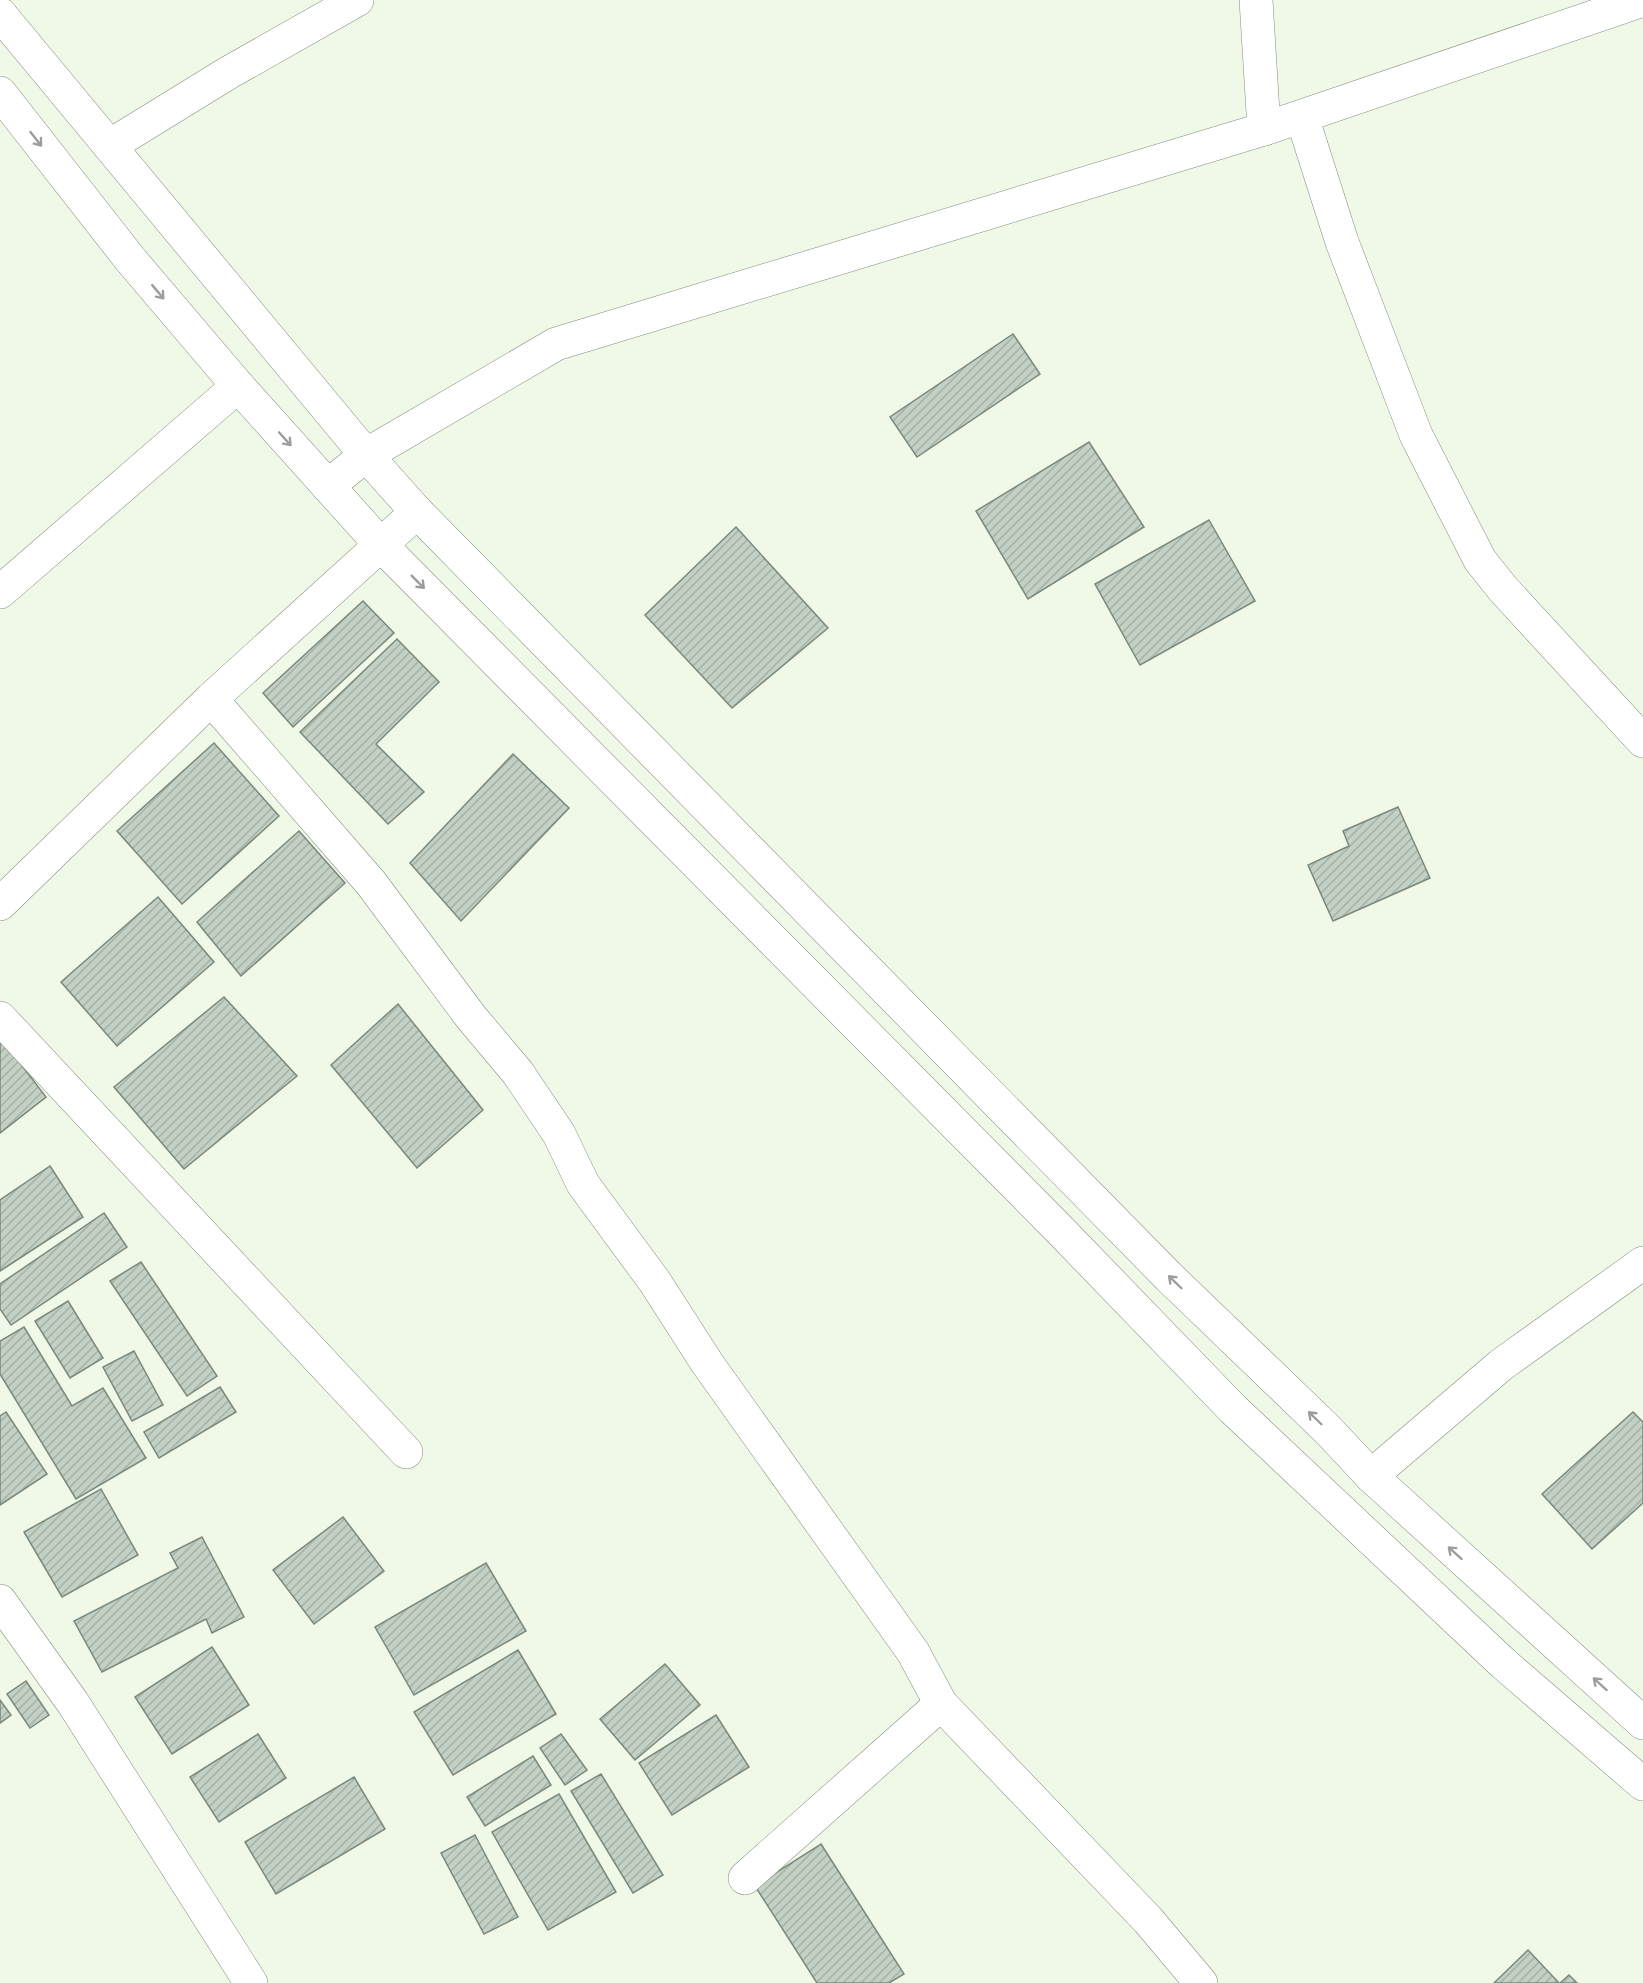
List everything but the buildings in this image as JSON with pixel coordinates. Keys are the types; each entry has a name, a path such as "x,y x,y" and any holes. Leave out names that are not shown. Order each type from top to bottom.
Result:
{"street":[{"path":"111,145 228,73 357,0"},
{"path":"1256,0 1264,129"},
{"path":"328,486 366,455 556,344 1302,117 1643,0"},
{"path":"0,14 366,455 417,512 1168,1276 1328,1430 1371,1476 1643,1723"},
{"path":"0,93 130,259 238,386 380,544 1233,1409 1504,1664 1643,1784"},
{"path":"1302,117 1342,242 1416,435 1480,560 1503,589 1643,741"},
{"path":"0,592 238,386"},
{"path":"0,904 211,699 417,512"},
{"path":"211,699 371,883 471,1017 518,1073 559,1134 583,1184 655,1282 707,1363 913,1652 941,1704 1148,1920 1201,1983"},
{"path":"0,1018 406,1452"},
{"path":"1371,1476 1501,1365 1643,1263"},
{"path":"0,1601 73,1704 251,1983"},
{"path":"745,1878 941,1704"}]}
